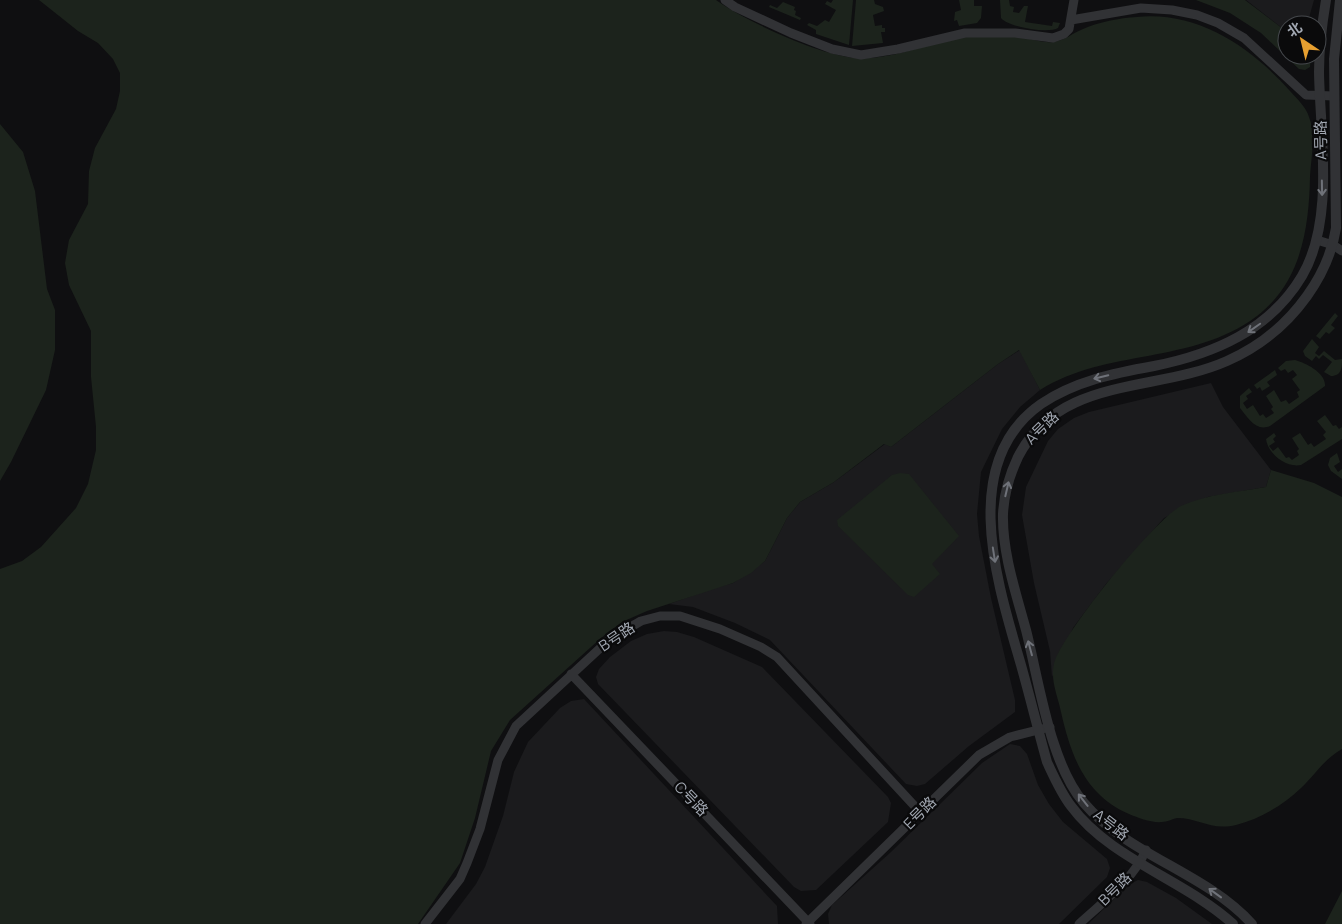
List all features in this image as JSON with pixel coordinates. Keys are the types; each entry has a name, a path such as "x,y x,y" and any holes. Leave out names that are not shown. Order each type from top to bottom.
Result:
{"street":[{"path":"725,0 735,7 791,33 832,49 861,55 898,49 965,33 1014,33 1053,38 1069,29 1074,0"},
{"name":"A号路","path":"1233,924 1182,886 1097,833 1071,806 1047,762 999,587 989,514 991,492 996,473 1011,437 1023,421 1039,406 1072,387 1116,373 1173,362 1216,348 1245,334 1268,318 1302,276 1317,240 1322,200 1321,43 1326,0"},
{"name":"A号路","path":"1252,924 1234,906 1199,881 1110,827 1083,802 1061,764 1050,727 1015,590 1004,537 1003,513 1006,491 1013,467 1024,445 1039,427 1058,411 1077,401 1097,394 1226,362 1258,344 1277,330 1299,306 1338,248 1334,96 1335,41 1340,0"},
{"path":"1071,20 1141,8 1172,10 1196,15 1234,32 1265,56 1306,95 1334,96"},
{"path":"1317,240 1338,248"},
{"name":"B号路","path":"426,924 460,879 468,863 480,829 498,760 505,743 516,726 528,712 610,639 641,622 660,616 680,616 720,629 777,658 921,812"},
{"name":"C号路","path":"571,674 808,923"},
{"name":"E号路","path":"808,923 979,755 1010,737 1050,727"},
{"name":"B号路","path":"1079,924 1141,862 1146,850"}],"shaded area":[{"path":"39,0 716,0 745,18 784,36 824,51 857,58 898,54 952,39 972,36 1011,36 1053,42 1096,24 1123,18 1159,17 1181,20 1202,26 1222,35 1241,47 1275,75 1308,113 1313,139 1304,235 1300,253 1284,287 1257,316 1232,332 1177,350 1093,368 1066,377 1040,390 1019,350 998,364 891,447 884,444 834,482 800,502 787,518 765,561 751,573 733,583 647,611 622,622 601,638 510,720 491,751 475,818 460,863 418,924 0,924 0,569 22,561 41,547 76,508 88,484 96,450 96,427 91,377 91,331 69,285 65,263 69,240 88,204 89,171 95,148 116,109 120,91 120,73 113,59 98,43 78,31"},
{"path":"833,0 853,0 849,45 816,34 816,30 807,25 809,23 817,26 825,20 829,22 836,10 825,4 827,1 831,3"},
{"path":"856,0 874,0 875,4 883,7 884,11 873,15 875,26 882,25 882,28 885,28 885,32 881,32 883,43 852,46"},
{"path":"959,0 974,0 974,6 982,6 981,18 977,23 959,26 957,20 954,21 955,12 961,10"},
{"path":"1000,0 1009,0 1010,6 1014,7 1013,12 1019,13 1024,6 1028,6 1025,22 1052,26 1053,22 1060,23 1058,28 1053,30 1037,30 1011,24 1001,18"},
{"path":"1196,0 1245,0 1277,24 1277,48 1261,33 1230,13"},
{"path":"1246,0 1314,0 1310,15 1277,15 1277,24"},
{"path":"783,2 795,7 795,15 801,18 800,20 769,7 770,5 777,8"},
{"path":"1295,65 1310,65 1305,70 1299,69"},
{"path":"0,124 23,152 35,191 47,289 55,310 55,350 46,390 0,481"},
{"path":"1335,313 1338,316 1331,325 1335,328 1329,334 1326,332 1320,339 1316,336"},
{"path":"1312,339 1319,347 1315,353 1319,356 1324,351 1335,360 1342,359 1339,373 1335,376 1324,372 1332,362 1323,355 1319,359 1316,356 1312,361 1305,356 1303,351"},
{"path":"1020,350 1040,390 1020,407 1002,429 981,472 977,514 979,536 991,598 1015,700 1015,712 969,746 925,784 917,786 906,784 770,640 735,623 693,607 669,604 733,583 765,561 787,518 800,502 834,482 885,444 891,447 998,364"},
{"path":"1295,360 1310,366 1319,373 1325,386 1270,426 1256,426 1240,408 1240,396 1249,388 1252,392 1246,396 1248,399 1243,403 1247,409 1253,405 1260,416 1263,414 1266,418 1274,413 1271,409 1273,407 1266,396 1274,390 1281,402 1286,400 1289,404 1299,397 1297,392 1300,390 1292,379 1297,375 1293,370 1288,373 1285,369 1281,371 1278,368 1286,361"},
{"path":"1275,370 1277,375 1267,382 1270,386 1262,391 1260,387 1257,389 1254,385"},
{"path":"1211,383 1223,407 1271,470 1266,487 1208,497 1164,518 1106,584 1073,628 1052,677 1050,651 1034,583 1022,515 1026,487 1048,441 1058,429 1074,418 1089,412"},
{"path":"1325,415 1333,426 1336,425 1339,429 1342,427 1342,439 1301,465 1284,462 1274,455 1267,445 1266,439 1274,433 1276,436 1273,439 1275,442 1269,446 1273,451 1278,447 1286,458 1289,457 1292,460 1299,455 1297,451 1299,449 1292,438 1300,433 1308,445 1311,443 1314,447 1326,439 1323,435 1326,432 1317,421"},
{"path":"1337,453 1340,462 1334,466 1338,472 1342,469 1342,479 1331,471 1328,465 1330,458"},
{"path":"1271,470 1314,483 1342,497 1342,749 1325,762 1287,800 1271,811 1236,825 1219,826 1177,818 1166,822 1158,822 1145,820 1129,814 1101,796 1091,785 1075,759 1065,728 1053,676 1054,664 1060,649 1110,579 1168,515 1181,506 1201,499 1266,487"},
{"path":"900,473 909,474 959,536 932,564 940,574 914,597 908,595 838,526 837,520 892,475"},
{"path":"664,631 677,632 694,637 762,667 888,797 891,803 888,822 816,890 801,891 794,887 598,684 596,677 599,669 610,657 631,641 647,634"},
{"path":"584,699 777,906 778,924 446,924 476,884 485,867 503,816 514,772 528,742 560,708 571,701"},
{"path":"1010,744 1020,746 1027,754 1038,785 1049,804 1063,822 1107,859 1110,868 1107,877 1059,924 829,924 828,914 832,905 891,852 982,763"},
{"path":"1138,880 1147,882 1176,898 1212,924 1088,924 1130,884"},
{"path":"1342,891 1342,924 1325,924"}]}
